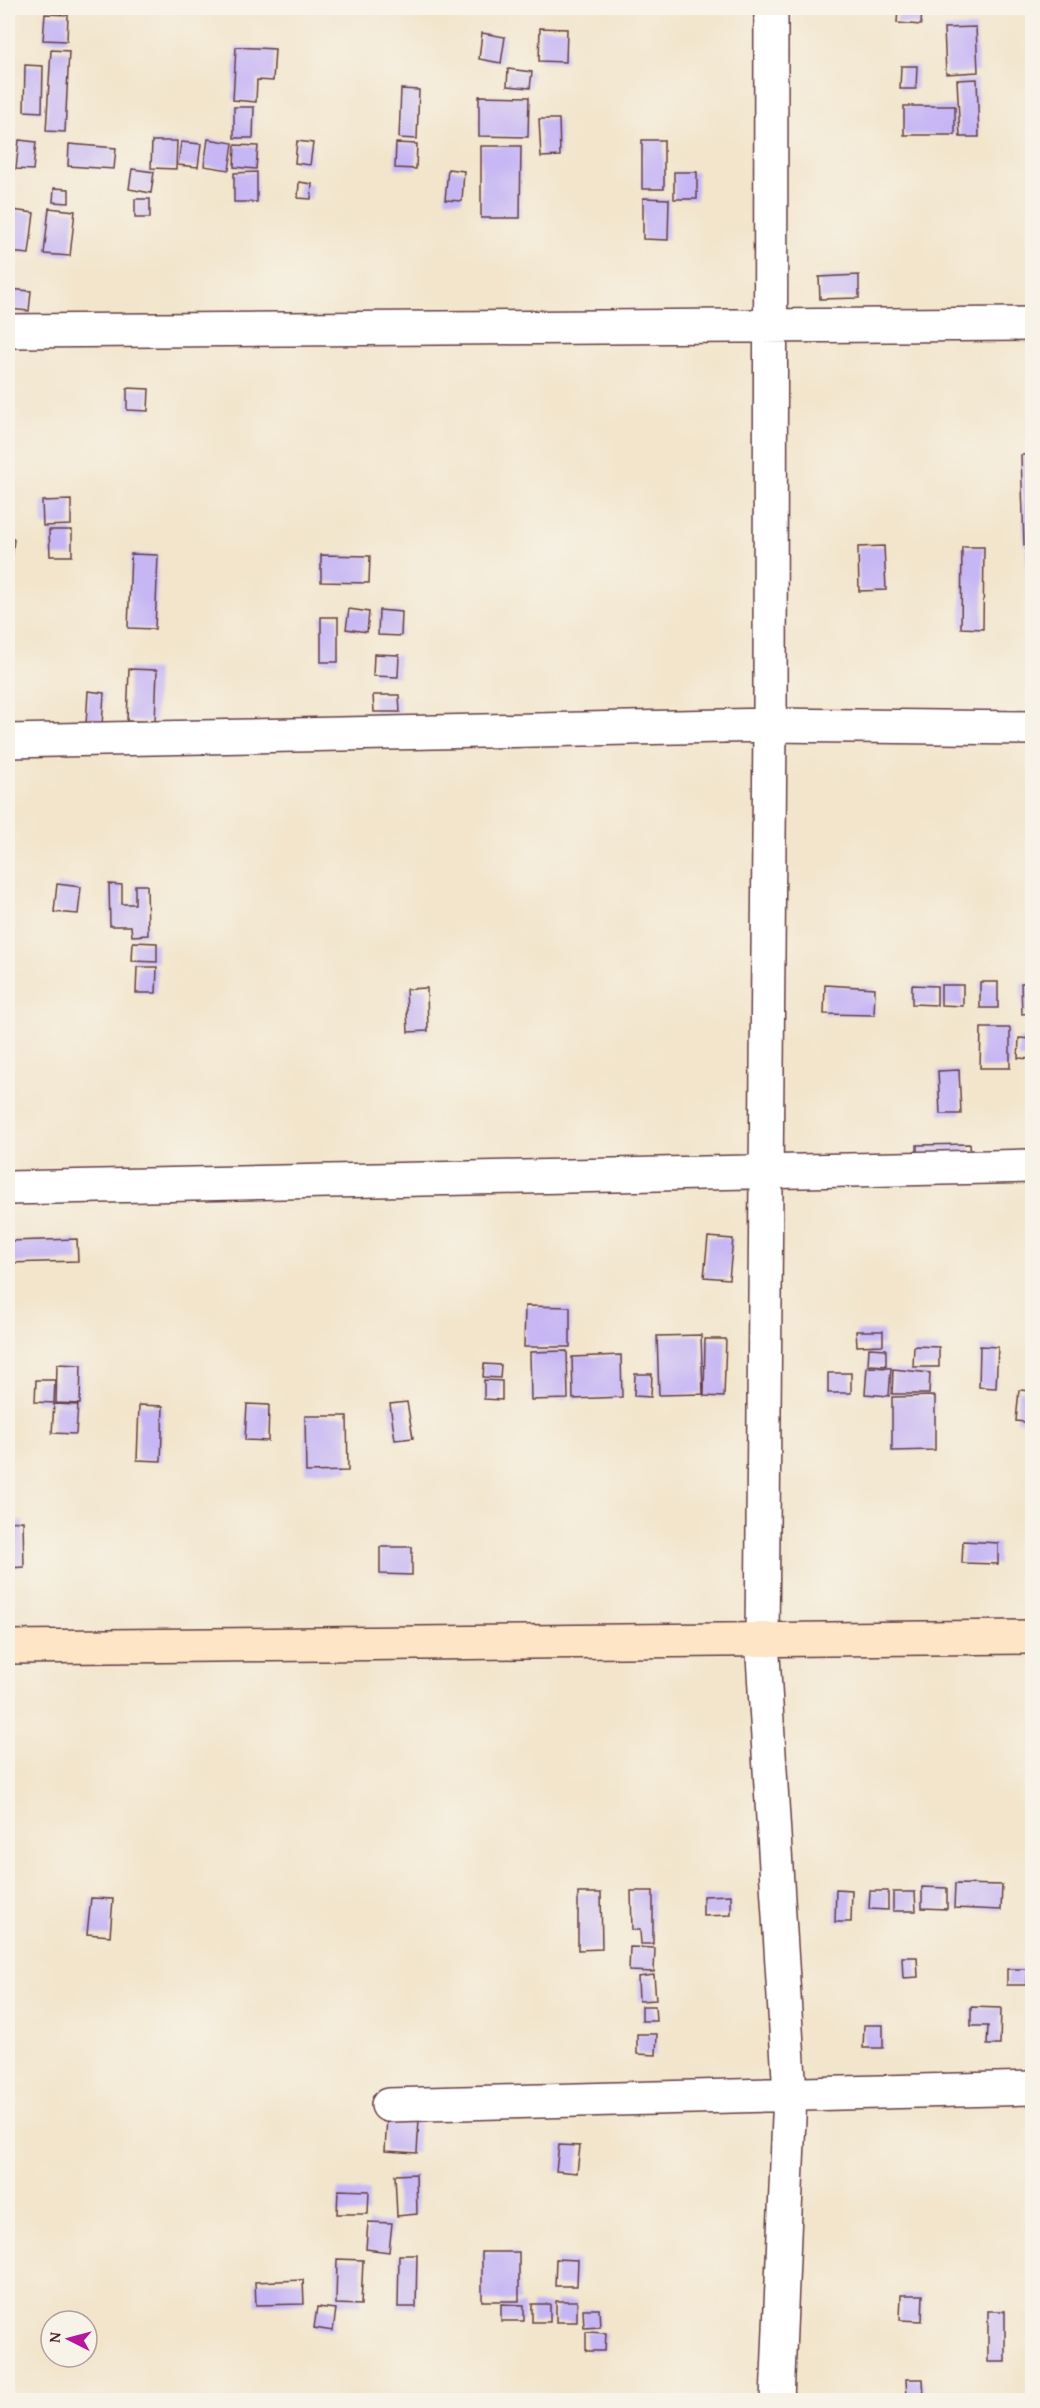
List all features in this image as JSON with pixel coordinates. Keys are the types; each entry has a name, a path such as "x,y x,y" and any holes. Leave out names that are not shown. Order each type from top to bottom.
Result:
{"street":[{"path":"771,8 770,725 762,1640 790,2094 777,2400"},
{"path":"8,330 1032,324"},
{"path":"8,741 770,725 1032,728"},
{"path":"8,1188 1032,1166"},
{"path":"8,1647 1032,1637"},
{"path":"388,2105 1032,2088"}],"building":[{"path":"898,8 922,8 921,25 897,23"},
{"path":"45,14 68,15 67,41 43,40"},
{"path":"976,27 978,72 946,74 944,28"},
{"path":"540,28 567,29 566,62 539,61"},
{"path":"482,33 505,37 501,63 479,59"},
{"path":"236,47 275,49 273,81 257,80 256,102 233,100"},
{"path":"51,50 69,51 65,132 46,131"},
{"path":"25,65 43,66 42,112 24,111"},
{"path":"901,66 917,66 916,89 900,89"},
{"path":"508,69 532,72 530,88 507,86"},
{"path":"977,79 979,137 960,137 957,80"},
{"path":"401,89 419,90 417,139 399,138"},
{"path":"479,96 529,97 528,137 479,136"},
{"path":"904,106 955,106 955,135 904,135"},
{"path":"234,107 254,107 253,138 234,138"},
{"path":"539,119 559,119 560,156 541,157"},
{"path":"8,126 12,126 10,172 8,171"},
{"path":"208,139 233,143 229,170 204,166"},
{"path":"19,140 36,142 33,170 16,169"},
{"path":"642,140 664,140 664,189 642,189"},
{"path":"152,141 177,141 176,169 151,168"},
{"path":"297,141 313,143 310,165 295,163"},
{"path":"181,142 201,144 198,167 178,165"},
{"path":"396,143 417,144 416,169 395,168"},
{"path":"69,144 116,148 114,169 68,166"},
{"path":"235,145 258,146 256,169 234,167"},
{"path":"481,146 521,146 520,218 481,218"},
{"path":"132,169 154,172 151,193 129,189"},
{"path":"448,169 464,171 462,201 445,200"},
{"path":"257,172 257,202 234,202 234,173"},
{"path":"674,172 697,172 697,199 674,199"},
{"path":"299,182 312,184 311,199 298,198"},
{"path":"54,188 69,189 69,203 53,202"},
{"path":"643,198 669,199 668,240 643,239"},
{"path":"135,199 150,199 150,218 135,218"},
{"path":"49,208 75,211 70,256 44,254"},
{"path":"12,210 34,213 29,254 8,252"},
{"path":"859,275 859,298 820,299 819,277"},
{"path":"8,289 31,291 29,311 8,309"},
{"path":"127,388 149,389 148,411 127,410"},
{"path":"1021,455 1032,455 1032,545 1024,545"},
{"path":"71,500 71,525 43,526 42,501"},
{"path":"49,530 72,530 72,556 50,556"},
{"path":"8,538 14,539 12,557 8,557"},
{"path":"884,546 886,590 859,591 858,547"},
{"path":"962,547 984,547 983,629 961,628"},
{"path":"1026,549 1032,549 1032,568 1026,568"},
{"path":"131,554 158,555 155,629 128,628"},
{"path":"321,555 370,556 369,583 321,582"},
{"path":"349,609 369,612 367,632 346,629"},
{"path":"379,610 402,612 401,636 378,635"},
{"path":"321,617 338,617 338,662 321,662"},
{"path":"374,654 399,655 398,677 373,676"},
{"path":"129,669 157,670 155,722 127,721"},
{"path":"88,691 104,693 102,726 86,725"},
{"path":"373,695 399,695 400,712 374,712"},
{"path":"57,884 81,887 78,914 54,912"},
{"path":"109,884 122,885 122,904 135,904 135,885 147,885 148,935 132,936 131,926 110,926"},
{"path":"133,942 157,943 157,962 132,961"},
{"path":"137,967 157,967 156,993 136,993"},
{"path":"980,982 998,982 998,1008 980,1008"},
{"path":"1021,983 1032,983 1032,1013 1022,1014"},
{"path":"825,985 875,988 874,1015 824,1014"},
{"path":"912,985 937,986 937,1005 912,1004"},
{"path":"941,985 963,985 963,1006 941,1005"},
{"path":"427,988 428,1031 408,1032 406,989"},
{"path":"981,1028 1010,1028 1010,1068 980,1068"},
{"path":"1019,1038 1032,1039 1032,1059 1018,1058"},
{"path":"959,1070 961,1114 940,1114 938,1071"},
{"path":"970,1144 971,1159 917,1160 917,1145"},
{"path":"708,1237 733,1239 729,1279 704,1277"},
{"path":"77,1239 78,1261 8,1263 8,1241"},
{"path":"525,1306 570,1307 570,1347 524,1347"},
{"path":"856,1331 883,1331 883,1345 857,1346"},
{"path":"701,1335 703,1394 659,1395 657,1336"},
{"path":"705,1339 726,1339 724,1397 704,1396"},
{"path":"914,1346 939,1347 939,1367 913,1367"},
{"path":"980,1346 998,1347 996,1388 979,1387"},
{"path":"869,1348 886,1349 886,1366 868,1365"},
{"path":"567,1351 568,1399 531,1400 530,1352"},
{"path":"621,1355 622,1397 573,1399 572,1357"},
{"path":"57,1364 81,1365 80,1404 56,1403"},
{"path":"484,1364 501,1365 500,1378 483,1377"},
{"path":"867,1367 891,1368 889,1396 865,1394"},
{"path":"893,1369 930,1373 929,1394 892,1394"},
{"path":"828,1373 851,1373 851,1393 828,1393"},
{"path":"635,1374 652,1374 651,1397 634,1396"},
{"path":"36,1380 55,1380 54,1403 35,1402"},
{"path":"484,1380 502,1381 502,1400 484,1399"},
{"path":"1019,1390 1032,1391 1032,1423 1016,1421"},
{"path":"935,1396 935,1450 892,1451 892,1397"},
{"path":"407,1402 413,1438 395,1440 390,1404"},
{"path":"54,1404 78,1405 76,1434 52,1433"},
{"path":"247,1404 269,1405 268,1441 245,1440"},
{"path":"139,1405 163,1406 161,1461 137,1460"},
{"path":"305,1416 347,1416 348,1471 306,1472"},
{"path":"23,1521 24,1567 8,1568 8,1522"},
{"path":"963,1541 998,1543 998,1564 962,1563"},
{"path":"380,1547 412,1547 412,1575 380,1574"},
{"path":"955,1884 1002,1885 1001,1910 954,1908"},
{"path":"922,1887 947,1888 947,1909 922,1908"},
{"path":"836,1889 852,1890 851,1922 835,1922"},
{"path":"631,1891 653,1891 653,1944 641,1944 640,1930 632,1930"},
{"path":"870,1891 888,1891 888,1910 869,1909"},
{"path":"893,1892 915,1892 916,1911 893,1911"},
{"path":"578,1893 601,1893 602,1949 578,1950"},
{"path":"731,1895 731,1915 703,1916 703,1896"},
{"path":"91,1898 113,1899 110,1936 87,1934"},
{"path":"630,1947 655,1948 654,1972 629,1971"},
{"path":"902,1957 917,1957 918,1977 903,1978"},
{"path":"1007,1969 1028,1969 1027,1985 1007,1985"},
{"path":"654,1975 656,2000 639,2001 638,1977"},
{"path":"642,2006 655,2006 656,2021 642,2021"},
{"path":"971,2007 1001,2008 1000,2045 987,2045 988,2026 971,2026"},
{"path":"864,2025 883,2025 883,2048 863,2048"},
{"path":"637,2034 657,2034 656,2055 637,2054"},
{"path":"387,2117 419,2119 417,2153 385,2151"},
{"path":"559,2145 580,2146 577,2173 556,2171"},
{"path":"416,2174 417,2214 397,2216 395,2175"},
{"path":"338,2190 369,2191 368,2214 337,2214"},
{"path":"368,2222 392,2223 389,2252 366,2249"},
{"path":"482,2252 519,2252 519,2301 482,2301"},
{"path":"399,2255 417,2255 416,2307 398,2307"},
{"path":"337,2259 363,2260 361,2305 336,2304"},
{"path":"556,2259 578,2260 577,2286 555,2286"},
{"path":"303,2280 304,2304 256,2305 255,2282"},
{"path":"901,2295 923,2295 922,2321 900,2320"},
{"path":"556,2301 577,2301 577,2322 556,2322"},
{"path":"501,2304 524,2305 524,2321 501,2321"},
{"path":"532,2304 550,2304 550,2322 532,2322"},
{"path":"317,2307 336,2309 333,2331 314,2328"},
{"path":"583,2309 599,2309 600,2327 584,2328"},
{"path":"988,2311 1005,2311 1005,2362 988,2362"},
{"path":"586,2332 606,2333 605,2351 586,2351"},
{"path":"906,2379 923,2379 924,2400 899,2400 899,2397 907,2398"}]}
